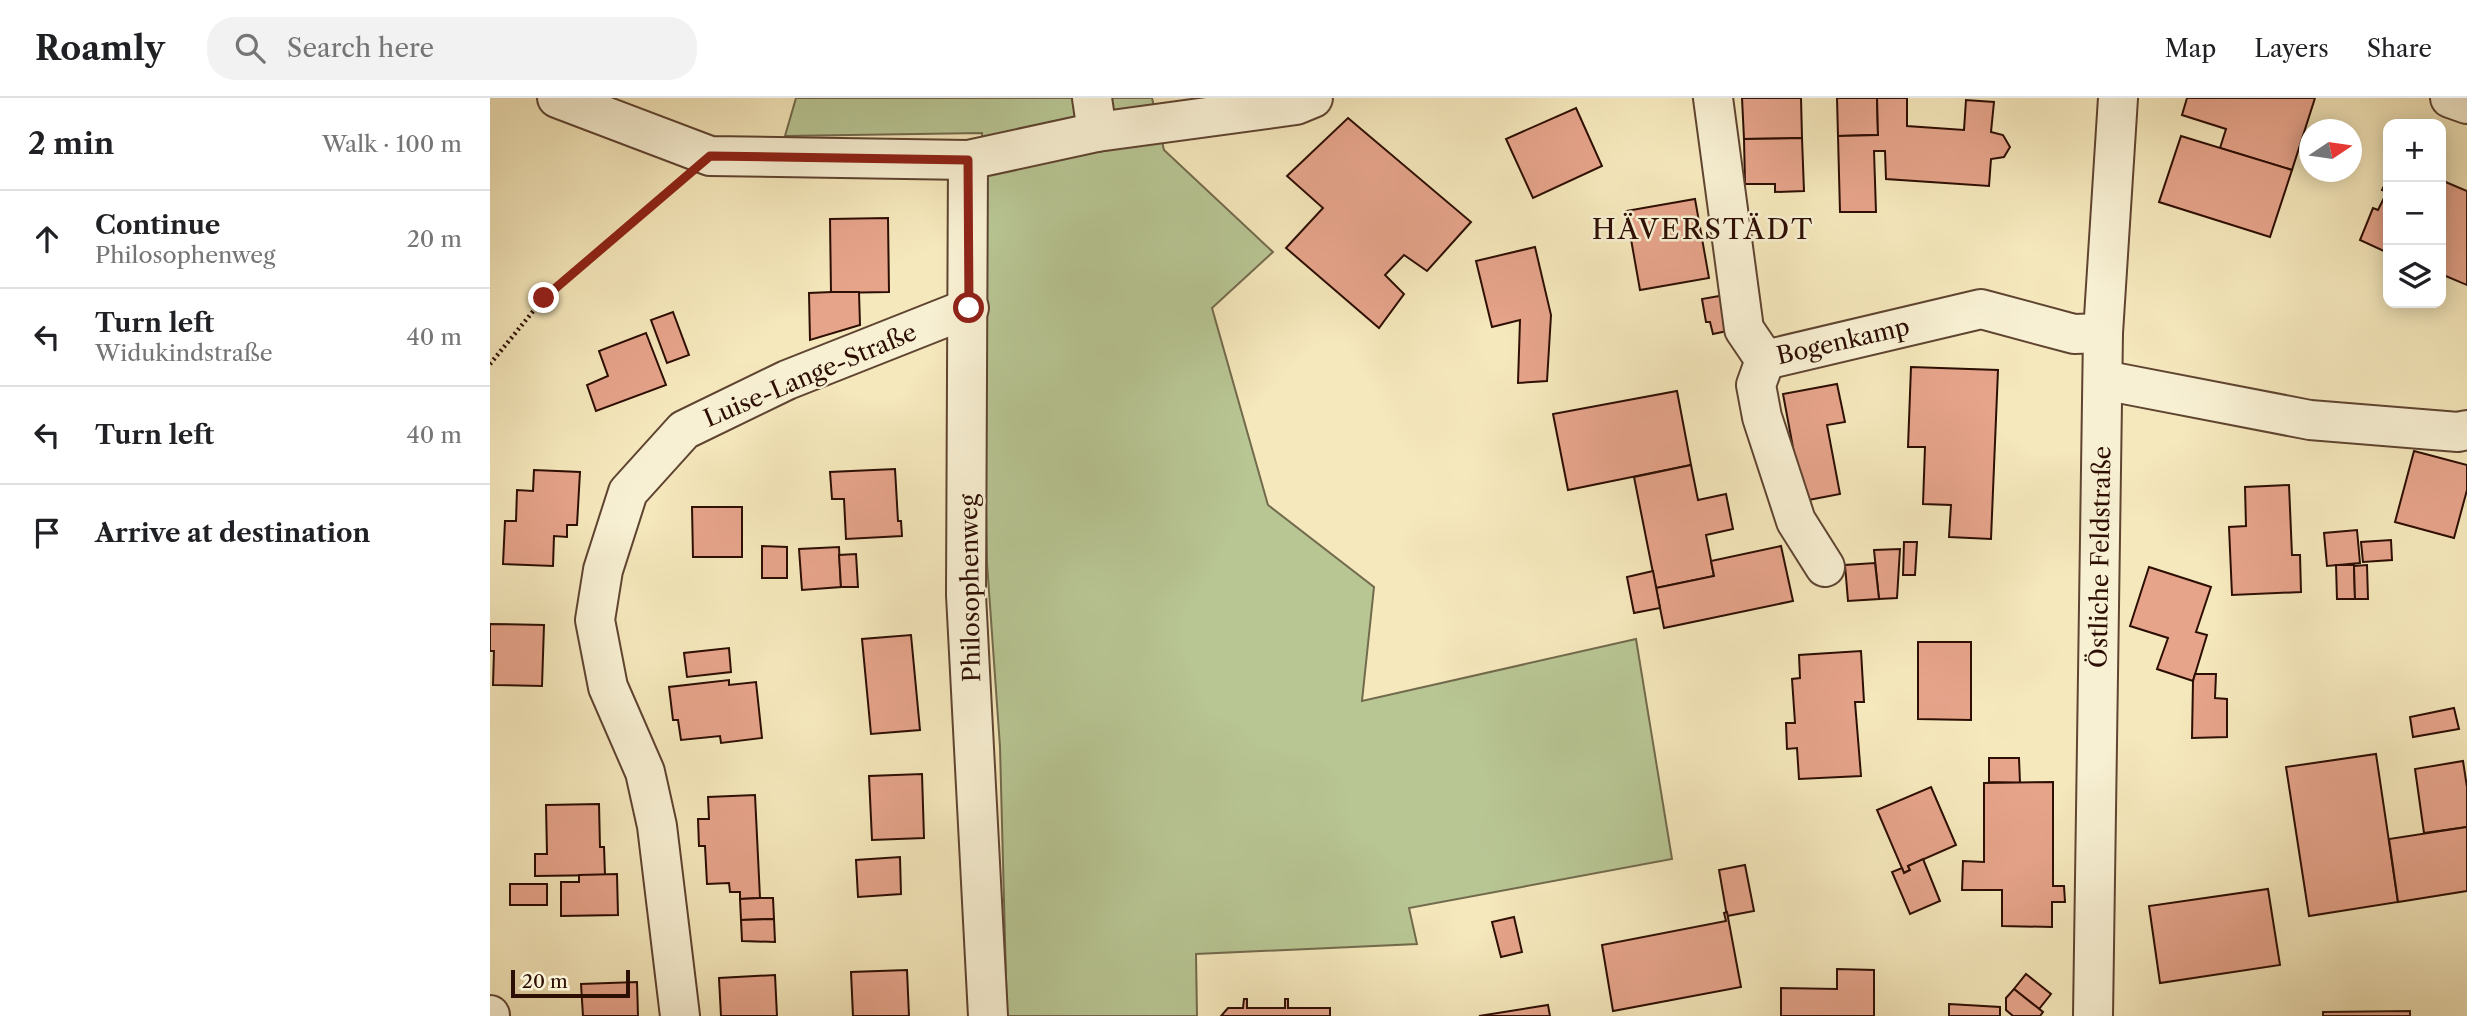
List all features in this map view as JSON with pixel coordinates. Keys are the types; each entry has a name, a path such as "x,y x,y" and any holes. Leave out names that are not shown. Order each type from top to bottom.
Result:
{"street":[{"path":"557,98 710,156 968,160 1095,115 1296,105 1313,98"},
{"name":"Bogenkamp","path":"1713,98 1744,329 1765,360 1981,309 2074,334 2103,333"},
{"name":"Östliche Feldstraße","path":"2093,1016 2103,333 2118,98"},
{"path":"2450,98 2467,104"},
{"name":"Philosophenweg","path":"968,160 967,595 988,1016"},
{"name":"Luise-Lange-Straße","path":"680,1016 657,826 645,772 608,687 595,620 603,570 628,492 684,430 787,380 969,308"},
{"path":"1765,360 1756,385 1762,417 1796,521 1825,567"},
{"path":"2103,380 2310,420 2458,432 2467,430"}],"path":[{"path":"490,364 544,298 710,156"}],"green space":[{"path":"796,98 1152,98 1164,150 1273,252 1212,308 1268,505 1374,587 1362,701 1636,639 1672,859 1409,908 1417,944 1196,954 1197,1016 1007,1016 1000,747 987,563 983,340 986,200 982,133 785,136"}],"building":[{"path":"1742,98 1801,98 1802,138 1744,139"},
{"path":"1837,98 1877,98 1878,135 1838,136"},
{"path":"1877,98 1907,98 1907,126 1964,130 1966,100 1994,102 1991,132 2003,135 2010,147 2004,157 1991,159 1989,186 1886,179 1885,151 1874,151 1876,212 1840,212 1838,136 1878,135"},
{"path":"2187,98 2315,98 2308,119 2299,119 2299,148 2292,170 2220,148 2226,129 2182,115"},
{"path":"1576,108 1602,166 1533,198 1506,139"},
{"path":"1348,118 1471,222 1427,271 1404,255 1385,275 1404,294 1379,328 1286,248 1323,208 1287,176"},
{"path":"2181,136 2292,170 2270,237 2159,202"},
{"path":"1802,138 1804,191 1775,192 1775,184 1745,184 1744,139"},
{"path":"2446,182 2467,191 2467,285 2446,276"},
{"path":"1695,199 1709,278 1640,290 1626,211"},
{"path":"2383,200 2383,251 2360,240 2373,208 2378,210"},
{"path":"888,218 889,292 831,293 830,219"},
{"path":"1535,247 1551,315 1547,381 1518,383 1520,320 1492,327 1476,261"},
{"path":"859,292 860,325 810,340 809,293"},
{"path":"1725,295 1727,331 1713,334 1710,322 1706,322 1702,299"},
{"path":"673,312 689,355 667,363 651,320"},
{"path":"646,333 666,385 596,411 587,385 608,376 599,351"},
{"path":"1911,367 1998,370 1991,539 1949,537 1951,505 1923,504 1925,447 1908,447"},
{"path":"1837,384 1845,422 1827,425 1840,494 1803,501 1783,394"},
{"path":"1677,391 1691,465 1568,490 1553,414"},
{"path":"2414,451 2467,465 2467,490 2454,538 2395,522"},
{"path":"1691,465 1698,500 1726,494 1733,529 1706,535 1714,576 1656,588 1634,477"},
{"path":"895,469 898,521 901,521 902,536 846,539 844,499 832,499 830,472"},
{"path":"534,470 580,472 577,525 567,525 567,537 554,536 553,566 503,564 505,521 516,521 517,490 533,491"},
{"path":"2289,485 2292,555 2300,555 2301,592 2232,595 2229,527 2246,526 2245,487"},
{"path":"692,507 742,507 742,557 693,557"},
{"path":"2357,530 2360,563 2327,566 2324,533"},
{"path":"2391,540 2392,560 2363,562 2361,542"},
{"path":"1904,542 1917,542 1915,575 1903,575"},
{"path":"762,546 787,547 787,578 762,578"},
{"path":"1781,546 1793,601 1664,628 1656,588 1714,576 1711,561"},
{"path":"839,547 841,587 802,590 799,549"},
{"path":"1900,549 1897,598 1879,599 1874,550"},
{"path":"856,554 858,587 841,587 839,555"},
{"path":"1875,563 1879,599 1848,601 1845,565"},
{"path":"2336,565 2354,565 2355,599 2337,599"},
{"path":"2367,565 2368,599 2355,599 2354,566"},
{"path":"2149,567 2211,587 2196,632 2207,635 2193,681 2157,669 2168,638 2130,626"},
{"path":"1653,571 1660,608 1634,613 1627,577"},
{"path":"490,624 544,625 542,686 493,685 494,651 490,651"},
{"path":"911,635 920,730 871,734 862,639"},
{"path":"1918,642 1971,642 1971,720 1918,719"},
{"path":"729,648 731,672 687,677 684,653"},
{"path":"1861,651 1864,702 1855,702 1861,776 1799,779 1797,748 1787,749 1786,723 1795,723 1792,679 1800,678 1799,655"},
{"path":"2195,674 2216,674 2215,698 2227,699 2227,737 2192,738"},
{"path":"729,680 729,685 756,682 762,738 721,743 720,736 681,740 678,720 673,720 669,687"},
{"path":"2454,708 2459,729 2413,737 2410,717"},
{"path":"2376,754 2398,902 2309,916 2286,767"},
{"path":"1989,758 2019,758 2020,783 1989,782"},
{"path":"2463,761 2467,787 2467,827 2424,833 2415,769"},
{"path":"922,774 924,838 872,840 869,776"},
{"path":"2053,782 2053,886 2064,886 2065,902 2052,902 2052,927 2002,926 2002,890 1962,890 1963,861 1984,862 1984,783"},
{"path":"1931,787 1956,845 1908,866 1910,870 1904,873 1877,810"},
{"path":"755,795 760,898 740,899 740,892 730,892 729,883 707,884 705,846 699,846 698,819 709,819 708,797"},
{"path":"599,804 600,847 604,847 605,875 535,876 535,854 547,854 546,805"},
{"path":"2467,827 2467,891 2398,902 2389,839"},
{"path":"900,857 901,894 858,897 856,860"},
{"path":"1923,859 1940,901 1910,914 1892,872 1902,868 1904,873 1910,870 1908,866"},
{"path":"1745,865 1754,911 1727,916 1719,870"},
{"path":"617,874 618,915 561,916 561,882 579,882 579,875"},
{"path":"510,884 547,884 547,905 510,905"},
{"path":"2268,889 2280,965 2160,983 2149,906"},
{"path":"773,898 774,919 741,920 740,899"},
{"path":"1727,912 1741,987 1613,1011 1602,945 1726,921 1724,913"},
{"path":"1514,917 1522,952 1501,957 1492,922"},
{"path":"774,919 775,942 742,941 741,920"},
{"path":"1837,969 1874,970 1874,1016 1781,1016 1781,988 1837,989"},
{"path":"907,970 909,1016 853,1016 851,972"},
{"path":"2026,974 2051,994 2039,1009 2014,989"},
{"path":"775,975 777,1016 721,1016 719,978"},
{"path":"637,982 638,1016 583,1016 581,984"},
{"path":"2014,989 2043,1012 2040,1016 2013,1016 2006,1010 2006,998"},
{"path":"1244,999 1247,999 1247,1008 1285,1008 1285,999 1288,999 1288,1008 1330,1008 1330,1016 1221,1016 1228,1008 1243,1008"},
{"path":"1949,1004 2000,1007 2000,1016 1949,1016"},
{"path":"1548,1005 1550,1016 1479,1016"},
{"path":"2410,1011 2410,1016 2323,1016 2323,1012"}],"district":[{"name":"HÄVERSTÄDT","path":"1703,229"}],"route":[{"path":"544,298 710,156 968,160 969,308"}]}
